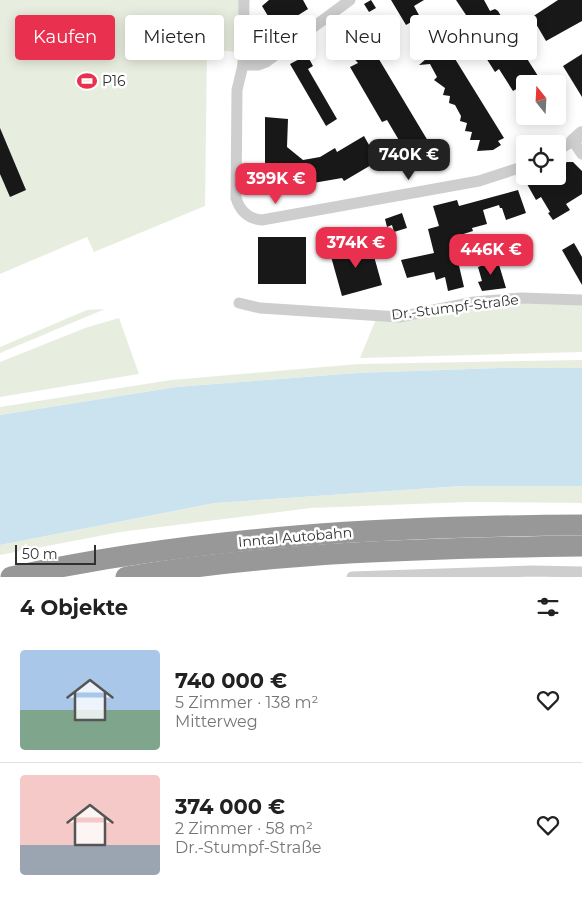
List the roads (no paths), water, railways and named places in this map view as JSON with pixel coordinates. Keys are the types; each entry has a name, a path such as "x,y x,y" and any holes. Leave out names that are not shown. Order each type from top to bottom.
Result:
{"highway":[{"name":"Inntal Autobahn","path":"11,577 114,557 311,535 487,525 582,525"},
{"name":"Inntal Autobahn","path":"126,577 211,565 351,553 439,548 582,546"}],"street":[{"path":"244,0 243,65 237,90 236,198 242,211 250,218 262,220 317,212 479,181 516,169"},
{"path":"243,65 258,65 266,62 350,0"},
{"path":"566,145 578,137 582,154"},
{"name":"Dr.-Stumpf-Straße","path":"239,302 260,308 399,317 474,302 526,298 582,300"},
{"path":"352,577 582,572"}],"water":[{"path":"499,368 582,368 582,486 462,486 215,503 0,545 0,415 176,387 356,373"}],"place":[{"name":"P16","path":"87,81"}]}
